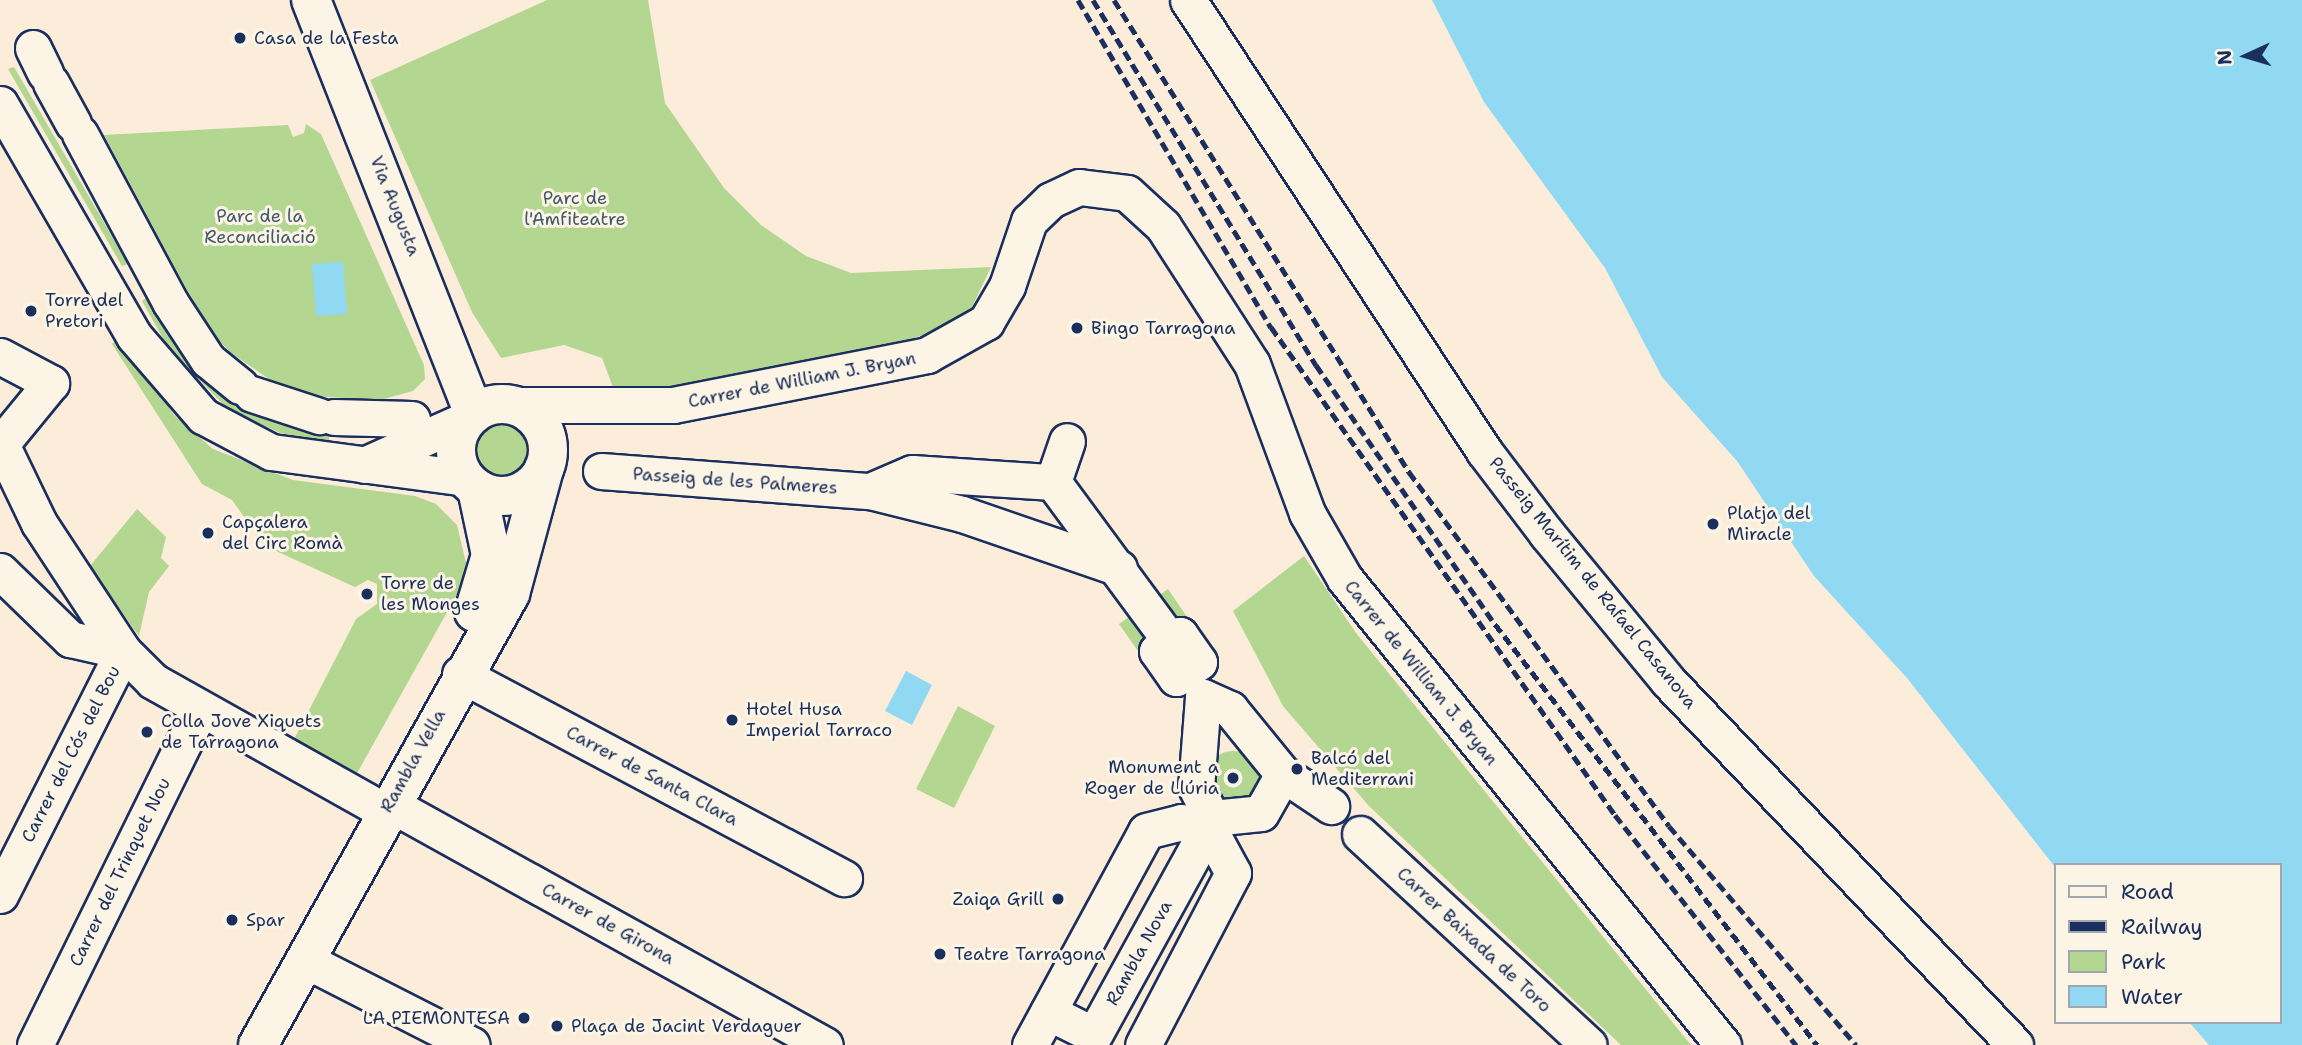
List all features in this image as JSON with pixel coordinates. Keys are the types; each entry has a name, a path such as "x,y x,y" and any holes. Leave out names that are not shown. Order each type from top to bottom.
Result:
{"main road":[{"name":"Via Augusta","path":"311,0 471,416"},
{"path":"514,405 540,424 548,454 544,469 535,482 507,496 471,484 455,449 471,416 514,405"},
{"name":"Rambla Vella","path":"237,1045 380,804 510,594 544,469"},
{"name":"Rambla Vella","path":"258,1045 305,960 486,585 491,555 471,484"}],"street":[{"name":"Passeig Marítim de Rafael Casanova","path":"1188,0 1461,417 1547,534 1668,681 2015,1045"},
{"path":"43,68 170,302 208,360 246,390 327,416 412,419"},
{"path":"0,104 134,336 177,390 203,416 271,452 471,484"},
{"name":"Carrer de William J. Bryan","path":"514,405 673,405 884,367 974,334 1007,286 1029,221 1051,200 1096,186 1139,200 1252,364 1307,513 1379,626 1723,1045"},
{"path":"1,451 51,383 2,361"},
{"path":"364,465 471,416"},
{"path":"1067,441 1053,482 1119,568 1187,670 1230,709 1283,774 1331,806"},
{"name":"Carrer de Girona","path":"1,451 39,523 123,651 153,681 199,712 380,804 825,1045"},
{"name":"Passeig de les Palmeres","path":"601,471 870,491 962,514 1119,568"},
{"name":"Passeig de les Palmeres","path":"870,491 912,473 1053,482"},
{"path":"0,571 70,639 123,651"},
{"name":"Carrer del Cós del Bou","path":"0,895 123,651"},
{"path":"1187,670 1196,787 1212,818 1261,813 1283,774"},
{"name":"Carrer de Santa Clara","path":"460,674 844,878"},
{"name":"Carrer del Trinquet Nou","path":"38,1038 199,712"},
{"path":"1030,1045 1146,831 1164,823 1206,831 1231,864 1227,890 1143,1045"},
{"name":"Rambla Nova","path":"1048,1012 1091,1040 1206,831"},
{"name":"Carrer Baixada de Toro","path":"1360,834 1588,1045"},
{"path":"1138,846 1227,890"},
{"path":"305,960 472,1045"}],"green space":[{"name":"Parc de l'Amfiteatre","path":"547,0 648,0 665,103 724,188 761,225 806,256 851,273 991,267 972,307 953,324 884,349 687,387 614,390 602,358 564,345 501,358 472,312 370,80"},
{"path":"14,67 128,264 122,266 8,69"},
{"name":"Parc de la Reconciliació","path":"306,124 321,134 424,365 425,379 413,391 380,400 310,396 278,385 231,353 208,329 104,135 288,125 293,137 304,133"},
{"path":"148,297 206,380 260,417 329,435 329,442 280,433 226,407 169,349 142,301"},
{"path":"120,335 174,415 213,449 293,480 415,496 436,504 457,525 467,567 460,589 351,784 288,751 356,619 377,604 377,584 368,580 355,587 265,546 232,500 202,484 112,344"},
{"path":"496,420 508,420 527,433 532,450 530,462 519,475 508,480 496,480 477,467 472,456 472,444 485,425"},
{"path":"137,509 166,537 161,558 169,566 149,592 139,636 90,566"},
{"path":"1304,556 1356,633 1691,1045 1621,1045 1368,805 1283,706 1233,611"},
{"path":"1168,589 1187,617 1173,626 1154,599"},
{"path":"1133,614 1152,641 1138,651 1119,624"},
{"path":"958,706 995,726 954,808 916,789"},
{"path":"1233,751 1252,759 1260,778 1252,797 1233,805 1214,797 1206,778 1214,759"}],"water":[{"path":"1432,0 2302,0 2302,1045 2209,1045 2191,1024 2281,1024 2281,863 2054,863 2054,866 1907,678 1814,576 1737,461 1662,377 1605,268 1484,102"},
{"path":"343,262 347,314 316,316 312,264"},
{"path":"906,671 932,685 912,725 885,711"}],"railway":[{"path":"1078,0 1271,327 1615,815 1796,1045"},
{"path":"1093,0 1316,365 1495,624 1817,1045"},
{"path":"1114,0 1409,472 1669,826 1856,1045"}],"place":[{"name":"Casa de la Festa","path":"240,38"},
{"name":"Torre del Pretori","path":"31,311"},
{"name":"Bingo Tarragona","path":"1077,328"},
{"name":"Platja del Miracle","path":"1713,524"},
{"name":"Capçalera del Circ Romà","path":"208,533"},
{"name":"Torre de les Monges","path":"367,594"},
{"name":"Hotel Husa Imperial Tarraco","path":"732,720"},
{"name":"Colla Jove Xiquets de Tarragona","path":"147,732"},
{"name":"Balcó del Mediterrani","path":"1297,769"},
{"name":"Monument a Roger de Llúria","path":"1233,778"},
{"name":"Zaiqa Grill","path":"1058,899"},
{"name":"Spar","path":"232,920"},
{"name":"Teatre Tarragona","path":"940,954"},
{"name":"LA PIEMONTESA","path":"524,1018"},
{"name":"Plaça de Jacint Verdaguer","path":"557,1026"}]}
